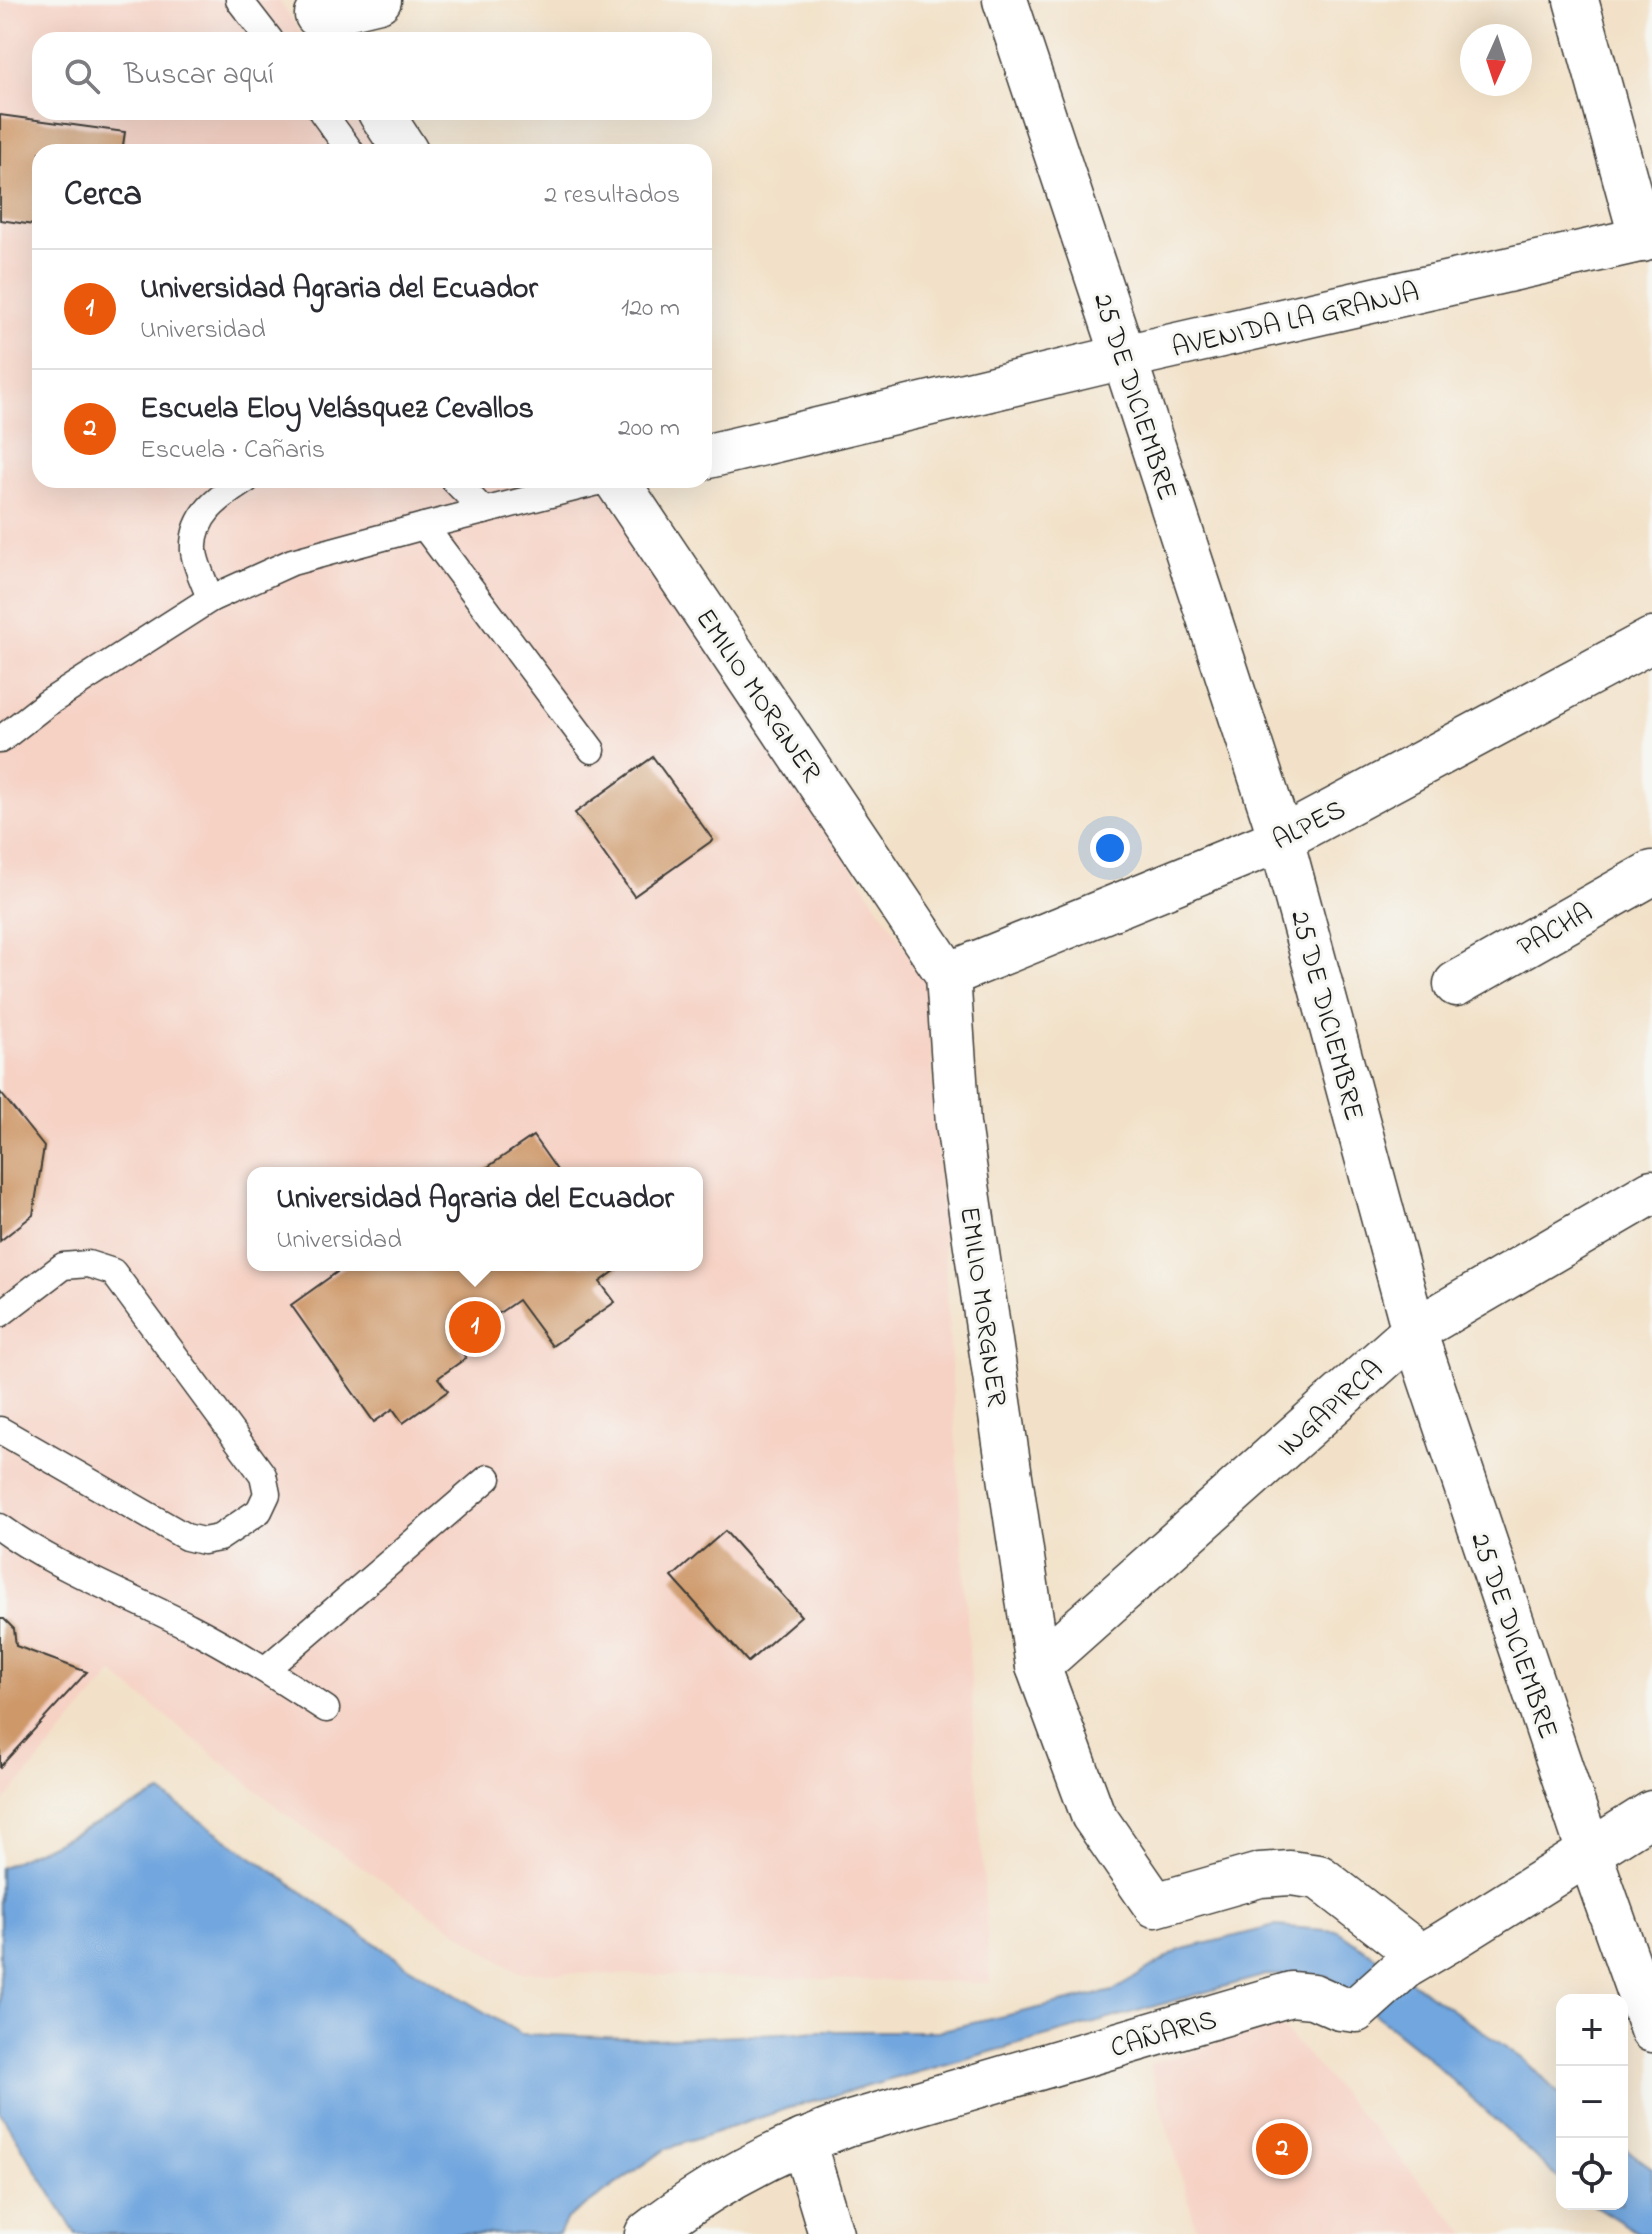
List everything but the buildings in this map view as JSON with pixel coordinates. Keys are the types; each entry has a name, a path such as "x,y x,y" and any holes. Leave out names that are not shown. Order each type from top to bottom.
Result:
{"street":[{"path":"319,18 379,0"},
{"name":"25 DE DICIEMBRE","path":"1005,0 1281,839 1414,1331 1652,2030"},
{"path":"1576,0 1647,238"},
{"path":"385,120 401,144"},
{"name":"AVENIDA LA GRANJA","path":"712,455 1647,238"},
{"name":"EMILIO MORGNER","path":"621,488 948,975 958,1124 1038,1666 1093,1815 1155,1905 1260,1875 1290,1873 1319,1877 1412,1962"},
{"name":"ALPES","path":"948,975 1281,839 1652,640"},
{"name":"PACHA","path":"1456,984 1652,873"},
{"name":"INGAPIRCA","path":"1038,1666 1414,1331 1652,1192"},
{"name":"CAÑARIS","path":"647,2234 692,2201 761,2160 847,2124 1291,1994 1313,1996 1340,2008 1356,2010 1412,1962 1652,1813"},
{"path":"803,2141 831,2234"}],"lane":[{"path":"239,0 264,32"},
{"path":"328,120 345,144"},
{"path":"210,599 194,552 199,521 219,497 233,488"},
{"path":"462,488 484,511"},
{"path":"0,740 46,704 210,599 292,562 575,488"},
{"path":"424,526 592,750"},
{"path":"0,1314 63,1266 88,1264 113,1272 263,1475 267,1494 259,1511 219,1538 203,1541 186,1537 0,1430"},
{"path":"266,1669 488,1478"},
{"path":"0,1527 25,1545 124,1597 189,1626 266,1669 326,1709"}],"shaded area":[{"path":"0,0 279,0 301,32 32,32 32,120 358,120 375,144 32,144 32,488 602,488 927,980 990,1983 517,1972 294,1821 113,1673 0,1807"},
{"path":"1280,2025 1467,2234 1198,2234 1149,2064"}],"water":[{"path":"161,1793 406,1965 521,2034 656,2039 823,2031 938,2031 1113,1991 1180,1950 1275,1926 1338,1931 1523,2059 1556,2091 1556,2176 1423,2053 1327,1976 1266,1975 786,2109 666,2149 567,2219 559,2234 76,2234 0,2112 0,1868"},
{"path":"1628,2150 1652,2168 1652,2234 1640,2234 1602,2210 1628,2210"}],"place":[{"name":"Universidad Agraria del Ecuador","path":"475,1327"},
{"name":"Escuela Eloy Velásquez Cevallos","path":"1282,2149"}]}
